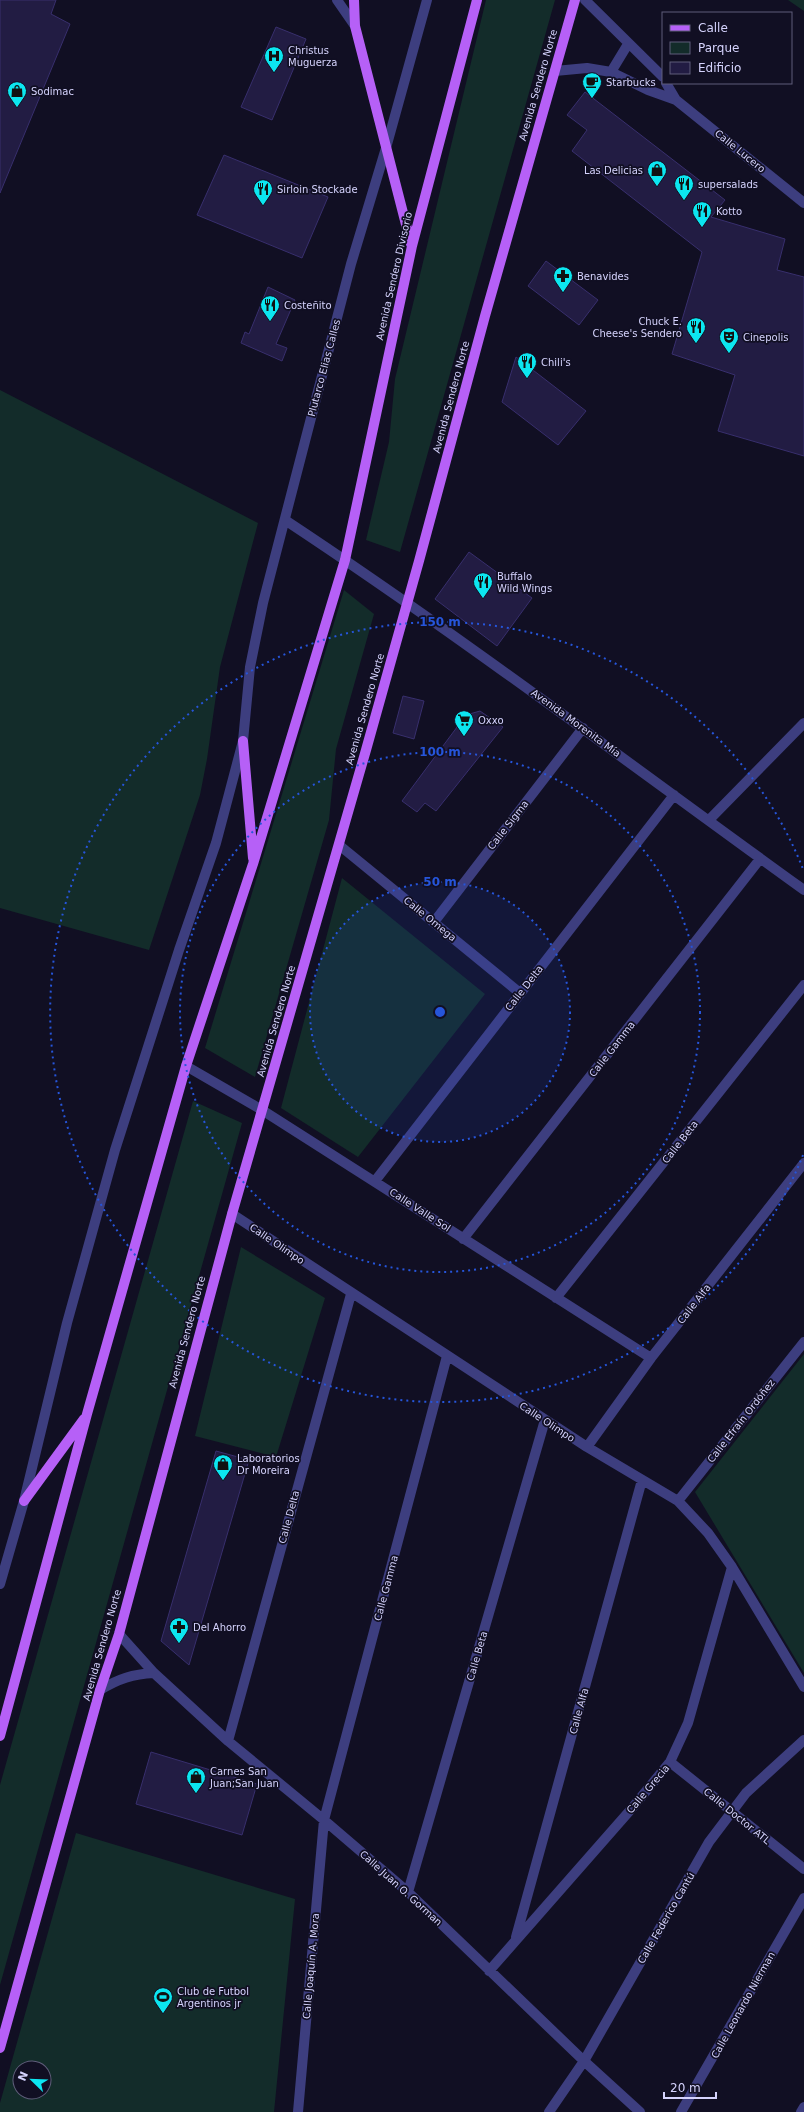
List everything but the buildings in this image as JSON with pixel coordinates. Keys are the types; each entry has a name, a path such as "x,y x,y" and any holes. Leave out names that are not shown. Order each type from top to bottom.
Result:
{"main road":[{"path":"354,0 355,26 412,246"},
{"name":"Avenida Sendero Divisorio","path":"345,560 412,246 477,0"},
{"name":"Avenida Sendero Norte","path":"0,2048 100,1690 119,1634 232,1214 408,602 485,316 575,0"},
{"path":"0,1736 88,1414 186,1066 253,864 345,560"},
{"path":"243,741 253,864"},
{"path":"24,1501 88,1414"}],"street":[{"path":"337,0 355,26"},
{"name":"Plutarco Elias Calles","path":"243,741 250,666 263,603 351,264 386,148 427,0"},
{"path":"585,0 628,44 646,58 662,76"},
{"path":"611,72 628,44"},
{"name":"Calle Lucero","path":"555,71 587,68 611,72 648,90 676,100 804,204"},
{"name":"Calle Lucero","path":"667,84 676,100"},
{"name":"Avenida Morenita Mía","path":"285,520 408,602 583,728 760,859 803,886"},
{"path":"709,820 804,723"},
{"name":"Calle Sigma","path":"434,922 583,728"},
{"path":"0,1584 24,1501 67,1323 113,1157 179,950 216,843 243,741"},
{"name":"Calle Delta","path":"375,1181 674,795"},
{"name":"Calle Omega","path":"339,845 520,992"},
{"name":"Calle Gamma","path":"463,1239 760,859"},
{"name":"Calle Beta","path":"556,1298 804,986"},
{"name":"Calle Valle Sol","path":"186,1066 262,1110 651,1358"},
{"name":"Calle Alfa","path":"586,1447 651,1358 804,1163"},
{"name":"Calle Olimpo","path":"232,1214 351,1294 586,1447 678,1501 695,1516 732,1567 804,1687"},
{"name":"Calle Delta","path":"228,1741 351,1294"},
{"name":"Calle Efraín Ordóñez","path":"678,1501 804,1342"},
{"name":"Calle Gamma","path":"324,1820 447,1356"},
{"name":"Calle Beta","path":"408,1892 545,1420"},
{"name":"Calle Alfa","path":"515,1941 642,1480"},
{"name":"Calle Grecia","path":"489,1970 633,1807 670,1762 688,1723 732,1567"},
{"name":"Calle Juan O. Gorman","path":"119,1634 154,1673 228,1741 408,1892 584,2061 640,2112"},
{"path":"100,1690 114,1681 134,1674 154,1673"},
{"name":"Calle Federico Cantú","path":"549,2112 584,2061 709,1842 732,1811 761,1777 804,1740"},
{"name":"Calle Doctor ATL","path":"670,1762 804,1869"},
{"name":"Calle Joaquín A. Mora","path":"298,2112 324,1820"},
{"name":"Calle Leonardo Nierman","path":"681,2112 804,1898"},
{"path":"801,2112 804,2107"}],"green space":[{"path":"486,0 555,0 400,552 366,540 389,442 395,379"},
{"path":"788,0 804,0 804,11"},
{"path":"0,390 258,523 220,667 207,759 200,795 149,950 0,908"},
{"path":"344,590 374,614 336,749 329,820 255,1077 205,1048"},
{"path":"342,878 485,994 358,1157 281,1108"},
{"path":"193,1101 242,1123 0,1985 0,1785"},
{"path":"241,1247 325,1298 276,1457 195,1436"},
{"path":"804,1354 804,1673 695,1492"},
{"path":"76,1833 295,1899 274,2112 0,2112 0,2103 12,2060 12,2100 52,2100 52,2060 12,2060"}],"place":[{"name":"Christus Muguerza","path":"274,73"},
{"name":"Starbucks","path":"592,99"},
{"name":"Sodimac","path":"17,108"},
{"name":"Las Delicias","path":"657,187"},
{"name":"supersalads","path":"684,201"},
{"name":"Sirloin Stockade","path":"263,206"},
{"name":"Kotto","path":"702,228"},
{"name":"Benavides","path":"563,293"},
{"name":"Costeñito","path":"270,322"},
{"name":"Chuck E. Cheese's Sendero","path":"696,344"},
{"name":"Cinepolis","path":"729,354"},
{"name":"Chili's","path":"527,379"},
{"name":"Buffalo Wild Wings","path":"483,599"},
{"name":"Oxxo","path":"464,737"},
{"name":"Laboratorios Dr Moreira","path":"223,1481"},
{"name":"Del Ahorro","path":"179,1644"},
{"name":"Carnes San Juan;San Juan","path":"196,1794"},
{"name":"Club de Futbol Argentinos jr","path":"163,2014"}]}
